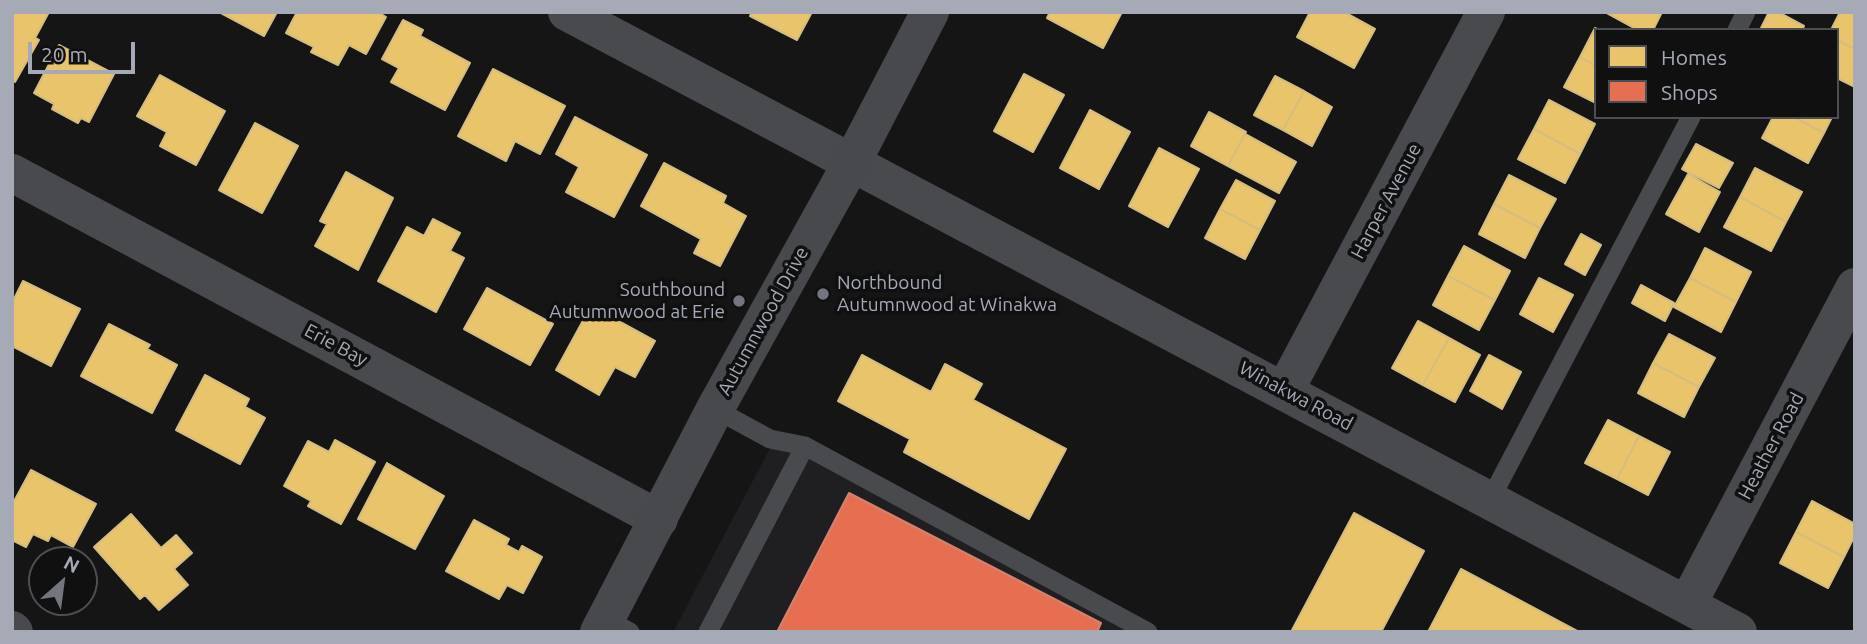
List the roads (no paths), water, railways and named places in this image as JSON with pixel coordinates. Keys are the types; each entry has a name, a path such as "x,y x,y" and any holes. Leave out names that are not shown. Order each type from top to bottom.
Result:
{"street":[{"path":"567,12 851,164"},
{"name":"Autumnwood Drive","path":"612,627 659,519 715,409 851,164 930,12"},
{"name":"Harper Avenue","path":"1286,390 1486,12"},
{"name":"Winakwa Road","path":"851,164 1286,390 1734,631"},
{"name":"Erie Bay","path":"12,173 659,519"},
{"name":"Heather Road","path":"1687,605 1855,287"}],"lane":[{"path":"1738,28 1746,12"},
{"path":"1490,500 1690,119"},
{"path":"715,409 770,439 805,446 1148,632"},
{"path":"708,632 805,446"}],"place":[{"name":"Northbound Autumnwood at Winakwa","path":"823,294"},
{"name":"Southbound Autumnwood at Erie","path":"739,301"}]}
